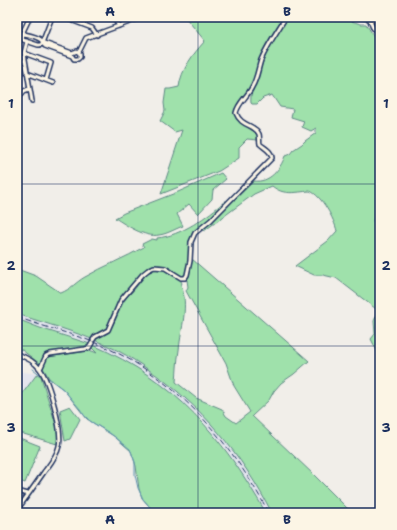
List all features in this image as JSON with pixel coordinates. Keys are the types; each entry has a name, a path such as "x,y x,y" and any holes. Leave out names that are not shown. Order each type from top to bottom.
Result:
{"main road":[{"path":"364,17 380,21"}],"street":[{"path":"17,44 30,17"},
{"path":"42,43 52,17"},
{"path":"63,17 92,28 97,35"},
{"path":"112,17 119,26"},
{"path":"17,35 21,36 24,34 41,40 44,46 72,56 74,59 79,58 79,52 86,38 143,17"},
{"path":"40,369 46,356 50,354 89,348 95,338 108,330 121,300 148,270 154,267 165,268 181,278 185,278 188,270 191,242 195,233 211,220 272,158 273,156 270,151 260,144 259,134 256,130 241,122 236,113 238,106 249,94 254,84 261,60 268,46 284,20 288,17"},
{"path":"370,18 370,23 373,28 380,34"},
{"path":"21,36 23,40 40,45 42,43 72,53 75,51 79,52"},
{"path":"27,41 24,53 32,101"},
{"path":"24,53 51,63 46,80"},
{"path":"17,66 25,60"},
{"path":"27,73 53,83"},
{"path":"17,100 24,91 29,89"},
{"path":"17,354 29,359 40,369 46,380 59,423 61,439 60,446 54,457 17,510"},
{"path":"17,491 28,494"}],"shaded area":[{"path":"17,314 108,345 139,363 173,387 204,415 233,449 272,513 266,513 223,445 196,414 163,386 121,358 86,342 40,328 17,319"},
{"path":"17,371 37,374 17,401"}],"green space":[{"path":"185,17 283,17 265,47 252,84 235,109 239,120 256,133 258,140 247,139 239,147 239,158 219,171 161,194 182,130 175,132 160,121 165,111 164,103 166,89 179,87 182,74 188,62 205,41"},
{"path":"294,17 313,17 328,20 338,17 361,24 366,24 380,44 380,312 336,278 323,275 314,275 295,266 328,241 337,231 327,208 319,198 310,191 285,192 272,186 254,194 204,231 203,229 254,181 269,178 277,171 285,156 290,154 293,150 316,133 316,128 311,131 302,127 304,121 291,117 293,109 280,107 272,95 263,98 257,104 251,103 252,92 270,45 280,28"},
{"path":"221,173 226,179 213,190 212,199 198,214 189,204 177,214 183,226 165,234 148,235 115,218 124,213"},
{"path":"225,201 207,222 192,234 187,271 184,276 163,265 154,265 147,269 122,296 109,326 102,333 104,335 108,332 125,300 147,274 152,270 157,269 170,272 178,277 182,283 181,285 184,301 184,317 176,382 196,398 222,409 226,416 236,423 250,412 234,386 226,363 186,291 188,287 187,280 192,259 309,361 281,383 269,400 252,416 352,513 272,513 247,471 218,432 202,414 166,382 136,361 111,347 73,332 17,314 17,269 36,276 61,293 68,290 85,277 144,247 142,244 152,239 157,240 157,238 175,233 194,224 211,213"},
{"path":"377,314 380,317 380,357 371,339 375,334 374,321"},
{"path":"17,319 90,344 83,348 45,353 40,364 22,350 17,348"},
{"path":"93,345 122,359 149,376 173,394 194,414 214,435 232,459 266,513 155,513 142,498 139,489 136,466 131,451 115,437 87,419 64,390 49,378 43,368 47,357 87,351 97,353 91,347"},
{"path":"37,374 41,376 58,431 57,444 17,432 17,401"},
{"path":"70,406 80,419 70,439 65,441 60,410"},
{"path":"17,437 40,446 25,483 17,480"}],"waterway":[{"path":"373,221 375,213 380,209"},
{"path":"33,369 42,376"},
{"path":"48,378 64,390 90,421 111,434 130,449 135,462 135,475 138,488 143,499 155,513"}],"railway":[{"path":"17,317 103,346 156,376 200,415 219,437 237,461 269,513"}]}
